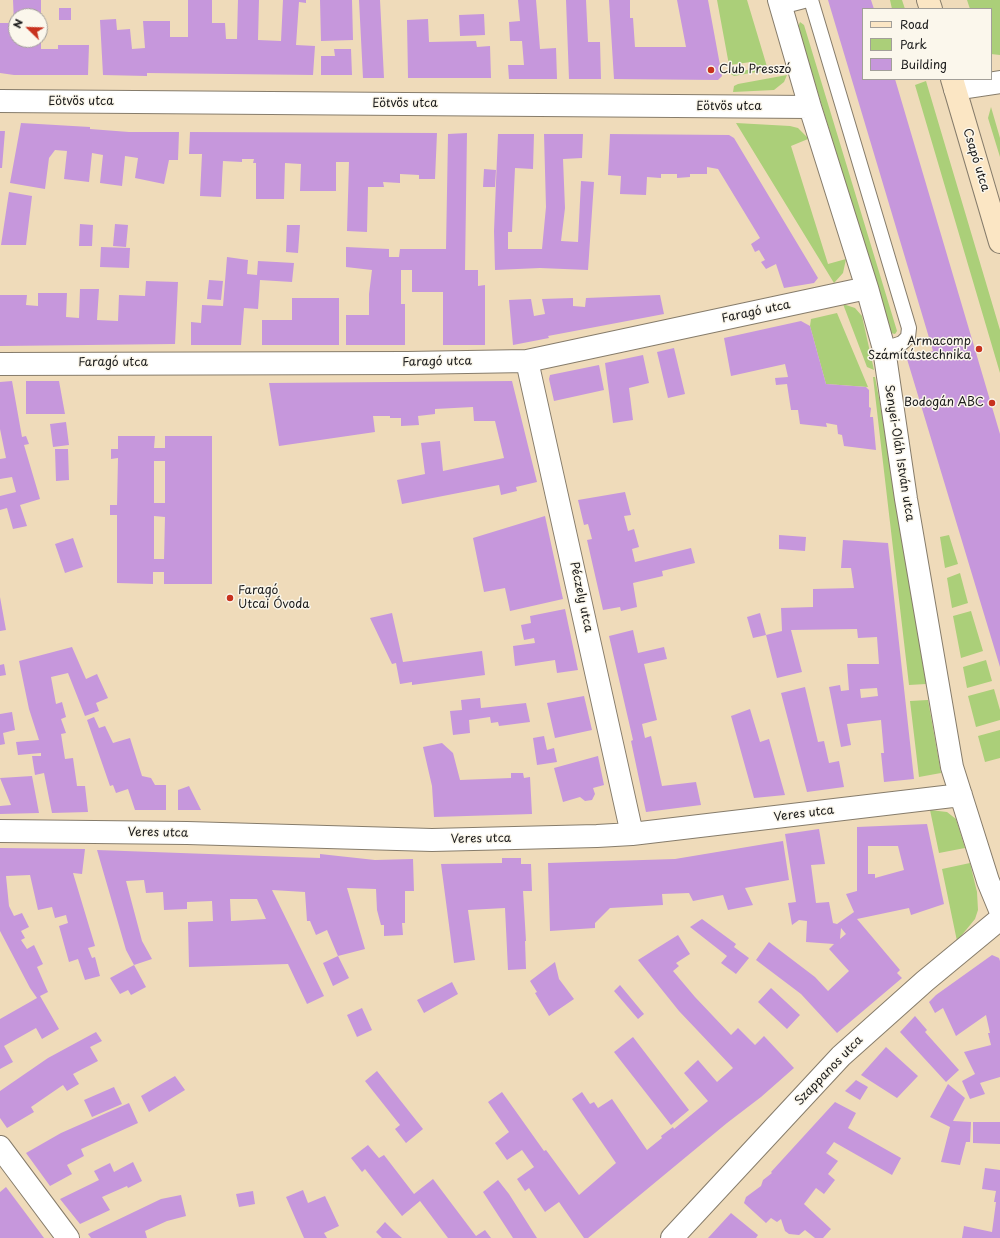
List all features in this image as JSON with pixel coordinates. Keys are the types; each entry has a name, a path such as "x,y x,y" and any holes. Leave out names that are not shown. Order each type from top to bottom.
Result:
{"street":[{"name":"Senyei-Oláh István utca","path":"780,4 810,107 867,288 884,349 906,499 950,757 988,881 1000,910"},
{"path":"953,84 1000,82"},
{"name":"Csapó utca","path":"953,84 1000,242"},
{"name":"Eötvös utca","path":"0,101 810,107"},
{"name":"Faragó utca","path":"0,364 527,361 867,288"},
{"name":"Péczely utca","path":"527,361 632,834"},
{"name":"Veres utca","path":"0,831 187,833 432,840 632,834 961,795"},
{"name":"Szappanos utca","path":"672,1238 841,1056 913,991 1000,919"},
{"path":"0,1147 68,1238"}],"lane":[{"path":"780,4 808,0"},
{"path":"811,0 909,328 908,337 902,343 884,349"}],"green space":[{"path":"717,0 747,0 768,70 734,76 730,73 752,69 751,62 729,65"},
{"path":"890,0 902,0 905,8 892,8"},
{"path":"967,0 1000,0 1000,55 992,54 992,8 970,8"},
{"path":"800,22 804,25 897,331 895,334 891,333 798,27"},
{"path":"787,75 784,82 774,90 733,92 734,86 738,84"},
{"path":"926,81 1000,330 1000,373 915,85"},
{"path":"991,107 1000,138 1000,157 988,118"},
{"path":"736,123 790,126 798,128 807,137 808,139 791,146 828,264 846,259 843,273 834,283"},
{"path":"843,304 855,308 862,316 874,370 867,367"},
{"path":"837,313 868,387 826,384 810,326 811,319"},
{"path":"873,377 875,377 885,430 926,684 909,685"},
{"path":"949,535 958,564 945,568 940,537"},
{"path":"960,573 968,603 952,608 947,578"},
{"path":"971,611 983,651 961,658 953,616"},
{"path":"986,660 992,681 967,688 963,667"},
{"path":"994,689 1000,710 1000,720 976,727 968,696"},
{"path":"928,700 941,773 919,777 910,701"},
{"path":"1000,730 1000,758 985,762 978,736"},
{"path":"930,810 947,812 956,819 965,848 939,853"},
{"path":"970,863 977,892 978,910 975,919 957,941 942,869"}],"building":[{"path":"13,0 41,0 41,8 13,8"},
{"path":"188,0 212,0 212,23 225,23 226,39 237,39 238,0 259,0 258,40 281,41 283,0 306,0 306,3 299,2 296,45 315,46 313,75 147,73 147,76 103,75 100,20 116,19 117,30 130,29 132,49 145,48 143,21 170,21 170,37 188,37"},
{"path":"320,0 352,0 353,40 321,41"},
{"path":"359,0 380,0 384,78 363,78"},
{"path":"518,0 536,0 540,49 556,48 557,79 509,79 508,65 524,65 522,41 510,41 509,22 520,21"},
{"path":"566,0 586,0 588,42 600,42 601,79 569,79"},
{"path":"609,0 630,0 630,18 633,18 635,47 686,47 677,0 708,0 722,76 718,80 614,79"},
{"path":"828,0 871,0 874,8 862,8 862,80 895,80 1000,434 1000,667 907,359 933,351"},
{"path":"59,8 71,8 71,20 59,20"},
{"path":"484,14 485,35 460,36 459,15"},
{"path":"428,19 429,42 476,41 477,47 490,46 491,78 408,78 407,20"},
{"path":"0,23 8,23 8,48 58,49 58,45 89,45 88,75 14,75 0,73"},
{"path":"334,49 351,49 352,75 321,75 321,56 335,56"},
{"path":"21,123 90,127 90,129 129,132 179,132 178,160 169,160 164,184 135,178 138,158 125,156 122,186 100,183 103,155 92,153 89,182 64,179 67,151 55,150 49,158 45,189 10,183"},
{"path":"0,131 5,131 2,168 0,168"},
{"path":"190,132 437,133 435,179 419,179 419,175 400,174 400,183 383,182 384,187 368,187 367,232 347,231 349,162 336,162 336,191 300,191 301,164 285,163 284,199 256,199 256,163 253,163 254,159 242,159 242,162 223,161 221,197 200,196 202,154 189,154"},
{"path":"467,133 465,270 478,270 478,286 485,285 485,345 443,345 443,292 412,292 412,270 401,270 401,304 405,304 405,345 346,345 346,315 369,315 369,294 372,270 346,267 346,247 389,249 389,257 399,257 400,249 446,249 448,134"},
{"path":"498,134 534,134 533,169 515,168 512,232 508,232 508,249 542,249 546,207 544,134 583,134 582,158 563,159 565,208 561,241 578,242 581,181 594,182 588,270 540,268 495,270 494,231"},
{"path":"610,134 729,135 734,138 818,278 814,283 784,288 776,264 766,269 761,262 765,260 759,250 755,252 751,244 760,238 718,169 707,167 707,174 690,174 690,177 677,178 677,174 661,174 661,178 647,177 646,195 620,194 621,176 608,175"},
{"path":"484,169 496,170 495,187 483,187"},
{"path":"9,192 32,196 26,245 1,245"},
{"path":"80,224 93,225 92,246 79,246"},
{"path":"115,224 128,225 126,247 113,246"},
{"path":"287,225 300,225 298,253 286,252"},
{"path":"101,247 130,248 129,268 100,267"},
{"path":"227,257 248,260 247,274 257,275 258,261 294,263 292,282 260,280 258,309 244,308 241,345 191,345 191,322 201,323 202,305 223,306"},
{"path":"209,280 223,281 221,300 207,299"},
{"path":"146,281 178,282 175,344 0,346 0,295 27,295 26,305 38,306 38,293 67,293 66,317 79,318 80,289 99,289 97,320 118,321 119,295 145,296"},
{"path":"660,295 664,314 548,336 549,338 513,345 509,300 531,299 534,316 545,314 542,299 573,298 573,306 585,307 586,298"},
{"path":"292,298 339,298 339,345 262,345 262,320 292,320"},
{"path":"801,321 810,326 826,384 866,387 869,390 869,407 871,408 870,417 873,417 876,450 844,446 842,435 838,434 837,425 826,423 827,427 800,424 798,410 791,410 787,384 776,385 775,378 788,377 785,364 731,376 724,338"},
{"path":"674,348 685,394 668,398 657,352"},
{"path":"643,355 649,383 629,388 633,420 613,423 605,363"},
{"path":"599,365 604,390 554,401 549,379 550,375"},
{"path":"12,381 22,437 26,436 29,444 24,445 40,499 20,505 27,526 13,529 7,508 0,510 0,496 16,492 12,477 0,479 0,459 6,458 0,429 0,382"},
{"path":"26,381 59,381 65,414 26,414"},
{"path":"512,381 537,482 516,487 517,491 501,495 499,485 402,504 397,480 425,474 421,443 440,441 443,471 504,458 495,421 474,421 473,407 435,409 435,414 418,416 419,425 401,426 401,418 390,418 390,416 373,416 375,432 279,446 269,383"},
{"path":"66,422 69,445 53,447 50,424"},
{"path":"118,436 155,436 154,448 165,448 165,436 212,436 212,584 164,584 164,572 153,572 153,584 117,583 117,515 110,515 110,505 117,505 118,458 111,459 111,449 118,449","holes":["154,461 165,461 165,503 154,503","154,516 165,517 164,559 154,559"]},
{"path":"55,449 68,449 69,480 56,481"},
{"path":"625,492 631,515 624,516 628,531 634,529 639,547 632,549 635,562 691,548 695,563 662,571 663,576 633,583 637,607 621,611 620,607 603,610 587,540 592,539 588,524 584,525 578,500"},
{"path":"545,516 563,599 510,611 505,588 484,592 473,538"},
{"path":"779,535 806,537 805,551 779,549"},
{"path":"73,538 83,567 65,573 55,544"},
{"path":"843,540 888,543 914,779 884,782 881,753 884,753 881,720 847,724 851,745 841,747 829,687 840,685 841,691 849,690 847,664 879,664 877,637 858,638 857,629 791,630 802,672 777,678 766,635 782,631 781,608 813,607 813,589 854,588 851,568 841,568","holes":["877,688 878,696 861,698 860,689"]},
{"path":"0,597 6,630 0,631"},
{"path":"565,609 578,670 557,673 555,660 515,666 513,646 535,643 534,638 524,640 521,625 531,623 530,616"},
{"path":"392,613 403,662 482,651 485,675 412,685 412,682 400,684 396,663 392,664 370,618"},
{"path":"760,613 766,635 753,638 747,617"},
{"path":"633,630 638,653 664,647 667,659 644,664 657,720 642,724 645,738 651,736 662,786 696,782 701,805 646,812 631,741 633,740 609,636"},
{"path":"72,647 86,679 97,674 108,698 96,703 99,711 85,716 68,673 51,677 56,704 62,702 66,717 61,719 66,733 61,734 65,759 73,758 77,786 85,786 88,812 52,813 44,773 35,775 32,756 41,756 41,753 18,755 16,742 39,740 29,709 19,661"},
{"path":"4,664 6,675 0,676 0,665"},
{"path":"805,687 818,742 824,741 829,763 839,761 844,787 807,792 781,693"},
{"path":"584,696 592,730 555,738 547,703"},
{"path":"480,698 481,708 526,703 530,722 499,726 498,722 491,723 490,717 469,720 470,733 453,735 450,711 462,710 461,700"},
{"path":"750,709 760,742 769,739 785,795 754,798 731,716"},
{"path":"12,712 15,730 3,733 5,744 0,745 0,714"},
{"path":"94,717 99,728 105,726 113,743 130,738 142,776 151,778 155,785 166,785 166,810 135,810 128,789 116,793 113,785 110,786 87,720"},
{"path":"544,736 547,750 554,748 557,762 537,765 533,738"},
{"path":"442,743 453,753 460,780 511,778 511,773 523,773 524,778 530,777 532,814 434,817 432,786 423,747"},
{"path":"598,756 604,785 593,788 595,794 592,800 585,801 580,797 563,802 554,768"},
{"path":"32,776 39,813 0,814 0,806 11,805 0,778"},
{"path":"189,786 201,810 178,810 178,790"},
{"path":"927,824 944,904 911,915 909,908 857,919 900,970 897,973 902,978 837,1033 801,994 756,960 769,942 815,977 828,991 849,971 829,949 834,944 806,942 807,921 799,920 792,925 788,903 796,902 785,834 819,829 825,864 811,865 816,903 829,902 833,923 837,924 854,912 846,894 857,891 857,827","holes":["868,846 898,846 904,870 875,878 875,874 868,874","841,928 846,934 840,939"]},
{"path":"783,841 789,880 745,888 753,905 728,910 723,895 693,901 689,893 662,894 663,905 610,908 595,923 595,928 550,931 548,863 675,859"},
{"path":"0,848 85,849 82,874 73,873 95,946 88,948 92,958 95,957 100,976 85,980 78,959 69,962 59,926 68,923 66,915 55,918 52,907 38,910 30,875 6,876 9,906 14,916 22,913 29,927 21,931 25,938 21,940 27,949 34,945 43,964 37,967 48,992 40,996 59,1029 42,1039 36,1028 4,1046 13,1062 0,1069 0,1019 37,998 30,988 0,931"},
{"path":"97,850 320,858 320,854 375,860 413,859 414,891 405,891 405,923 402,923 403,935 384,936 384,925 381,925 377,910 376,889 347,888 365,949 338,956 327,930 316,935 310,921 307,921 305,892 272,890 324,996 307,1004 288,964 189,967 188,922 213,921 212,901 187,902 187,909 164,910 163,892 146,893 144,880 126,881 142,941 152,959 134,965 126,950","holes":["230,899 257,899 266,919 231,921"]},
{"path":"502,858 521,858 521,864 531,864 532,891 523,891 526,969 508,970 505,908 468,910 475,960 454,963 441,864 502,863"},
{"path":"702,919 736,944 734,947 749,958 736,974 721,963 727,956 690,927"},
{"path":"678,935 690,954 676,963 679,966 673,971 695,997 731,1035 738,1028 755,1045 764,1036 794,1068 761,1097 727,1123 588,1238 584,1238 559,1202 545,1212 529,1188 525,1191 517,1179 534,1167 522,1150 507,1160 495,1143 509,1132 488,1102 502,1092 544,1151 546,1150 579,1195 616,1163 572,1099 582,1092 590,1104 594,1102 598,1108 612,1099 647,1150 662,1138 661,1136 673,1127 674,1129 708,1101 684,1073 698,1060 717,1082 733,1068 679,1011 638,960"},
{"path":"992,955 999,958 1000,961 1000,1077 980,1083 985,1094 970,1099 962,1081 975,1074 964,1052 991,1045 986,1015 956,1036 943,1008 935,1013 929,1002 936,995"},
{"path":"338,956 349,978 333,986 323,963"},
{"path":"555,962 559,979 574,999 549,1016 535,993 537,992 530,981"},
{"path":"134,965 146,987 131,995 128,990 120,994 110,978"},
{"path":"452,982 458,994 424,1013 417,1000"},
{"path":"620,985 644,1014 638,1019 614,991"},
{"path":"771,988 800,1015 787,1029 758,1002"},
{"path":"362,1008 372,1030 357,1037 347,1015"},
{"path":"915,1016 927,1030 925,1032 959,1070 946,1082 900,1032"},
{"path":"96,1032 102,1041 90,1047 98,1061 73,1074 79,1084 67,1091 63,1085 31,1107 34,1112 7,1128 0,1118 0,1091 48,1058"},
{"path":"633,1037 689,1110 671,1125 614,1052"},
{"path":"886,1047 918,1076 897,1098 861,1075"},
{"path":"377,1071 423,1129 406,1143 395,1129 400,1125 365,1081"},
{"path":"175,1076 185,1090 149,1112 141,1096"},
{"path":"856,1080 868,1087 860,1100 845,1091"},
{"path":"948,1084 965,1098 953,1121 971,1122 970,1142 966,1142 960,1165 941,1162 950,1127 930,1117"},
{"path":"114,1087 122,1104 92,1117 84,1100"},
{"path":"835,1102 856,1113 848,1128 901,1158 892,1175 834,1142 826,1153 838,1161 828,1174 835,1180 824,1194 816,1188 804,1204 831,1229 823,1238 815,1238 805,1230 799,1235 789,1234 785,1231 781,1219 777,1222 771,1218 766,1223 744,1203 746,1197 761,1186 763,1180 772,1173 771,1172"},
{"path":"129,1103 138,1123 81,1149 84,1156 67,1165 72,1174 50,1186 26,1153 61,1133"},
{"path":"973,1122 1000,1122 1000,1144 973,1143"},
{"path":"368,1145 379,1158 384,1155 414,1194 433,1179 476,1236 485,1230 491,1238 448,1238 420,1201 402,1216 365,1169 362,1172 351,1158"},
{"path":"133,1162 142,1181 128,1188 127,1186 102,1197 110,1210 80,1224 60,1199 99,1180 94,1171 110,1163 114,1172"},
{"path":"985,1168 1000,1170 1000,1238 962,1238 964,1226 992,1232 996,1191 982,1189"},
{"path":"498,1180 509,1194 537,1238 513,1238 483,1192"},
{"path":"6,1187 44,1238 0,1238 0,1192"},
{"path":"303,1190 308,1203 325,1196 339,1226 324,1233 327,1238 304,1238 286,1197"},
{"path":"253,1191 255,1204 239,1207 236,1194"},
{"path":"181,1195 186,1216 167,1221 145,1231 147,1238 91,1238 88,1234 161,1199"},
{"path":"731,1213 758,1235 756,1238 708,1238"},
{"path":"385,1222 402,1238 382,1238 376,1232"}],"place":[{"name":"Club Presszó","path":"711,70"},
{"name":"Armacomp Számítástechnika","path":"979,349"},
{"name":"Bodogán ABC","path":"992,403"},
{"name":"Faragó Utcai Óvoda","path":"230,598"}]}
